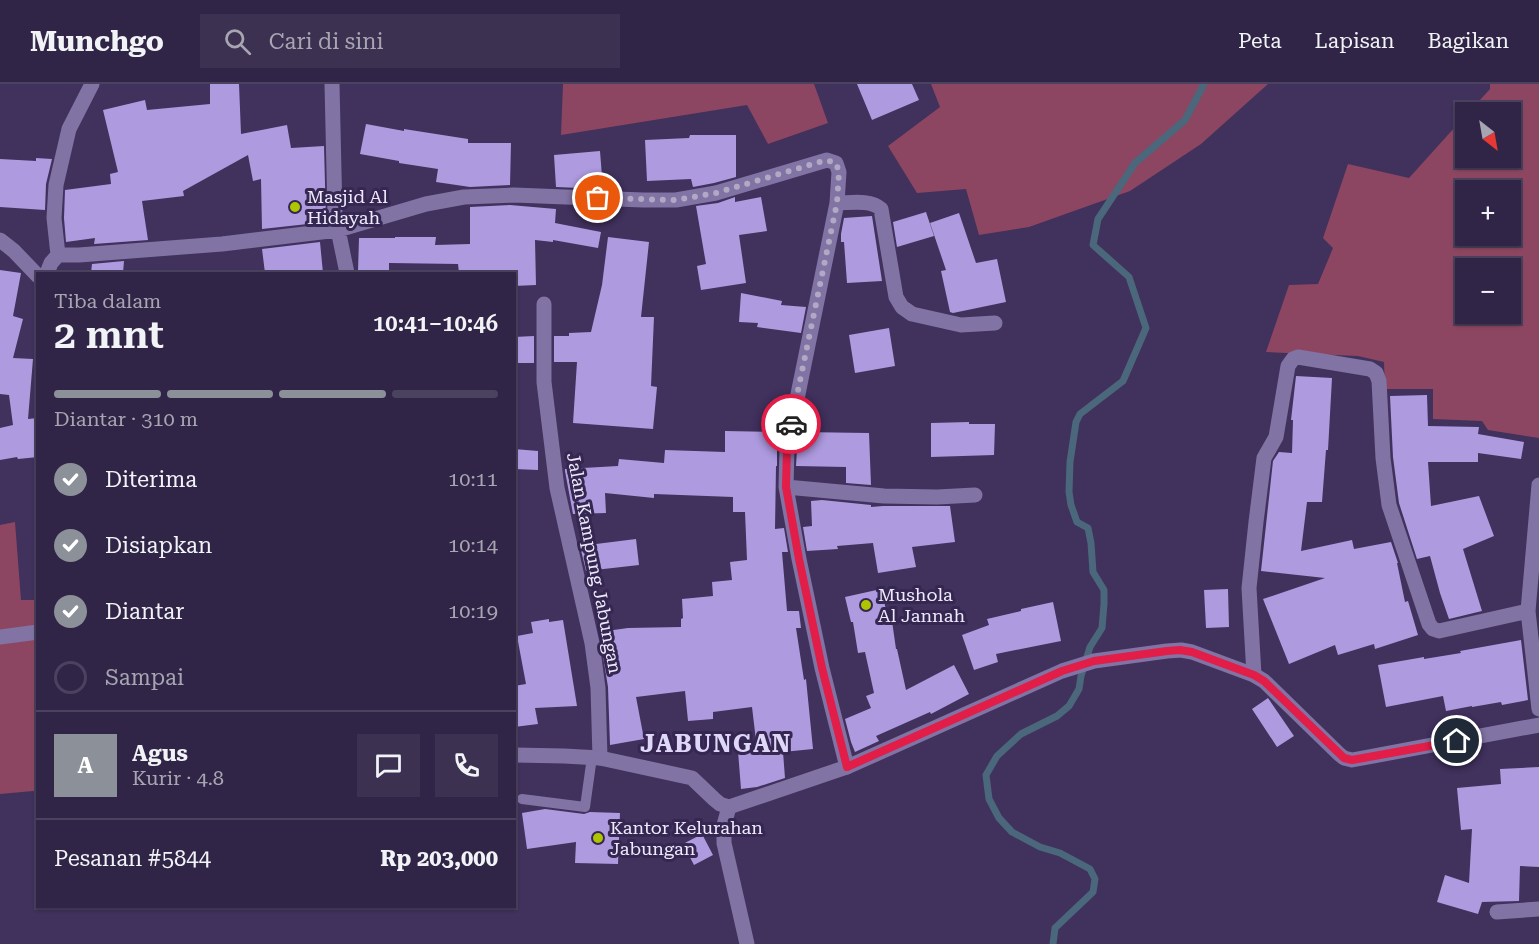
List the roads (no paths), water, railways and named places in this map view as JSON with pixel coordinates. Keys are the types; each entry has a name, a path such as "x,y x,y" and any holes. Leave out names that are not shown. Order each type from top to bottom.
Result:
{"street":[{"path":"46,272 58,255 54,218 56,185 69,129 93,84"},
{"path":"332,84 335,204 347,272"},
{"path":"58,255 222,244 338,230 426,204 464,197 514,195 676,200 716,193 826,160 836,163 839,172 837,203 787,448 786,487 822,668 847,767"},
{"path":"837,203 869,203 881,209 896,297 902,307 912,314 961,325 995,323"},
{"path":"0,240 36,274"},
{"name":"Jalan Kampung Jabungan","path":"544,304 544,382 556,488 592,643 598,688 596,758"},
{"path":"1254,675 1249,588 1264,458 1276,437 1288,366 1293,359 1299,357 1370,369 1376,373 1389,505 1429,624 1433,629 1439,631 1528,611"},
{"path":"1539,485 1528,611 1539,708"},
{"path":"786,487 884,496 975,495"},
{"path":"0,637 36,632"},
{"path":"516,755 596,758 692,778 720,804 729,807 847,767 1062,671 1094,661 1180,650 1192,652 1254,675 1264,681 1339,754 1352,760 1539,725"},
{"path":"729,807 724,825 724,843 747,944"},
{"path":"1497,912 1539,909"}],"lane":[{"path":"522,799 585,807 596,758"}],"waterway":[{"path":"1053,944 1055,928 1093,892 1095,879 1090,869 1012,832 999,818 989,799 986,775 997,756 1021,734 1057,716 1069,706 1079,689 1090,647 1102,628 1104,590 1093,572 1088,528 1077,522 1071,505 1070,462 1076,422 1080,414 1123,381 1146,328 1129,277 1093,245 1098,219 1135,163 1185,120 1204,84"}],"place":[{"name":"Masjid Al Hidayah","path":"295,207"},
{"name":"Mushola Al Jannah","path":"866,605"},
{"name":"Kantor Kelurahan Jabungan","path":"598,838"}],"district":[{"name":"JABUNGAN","path":"716,744"}]}
